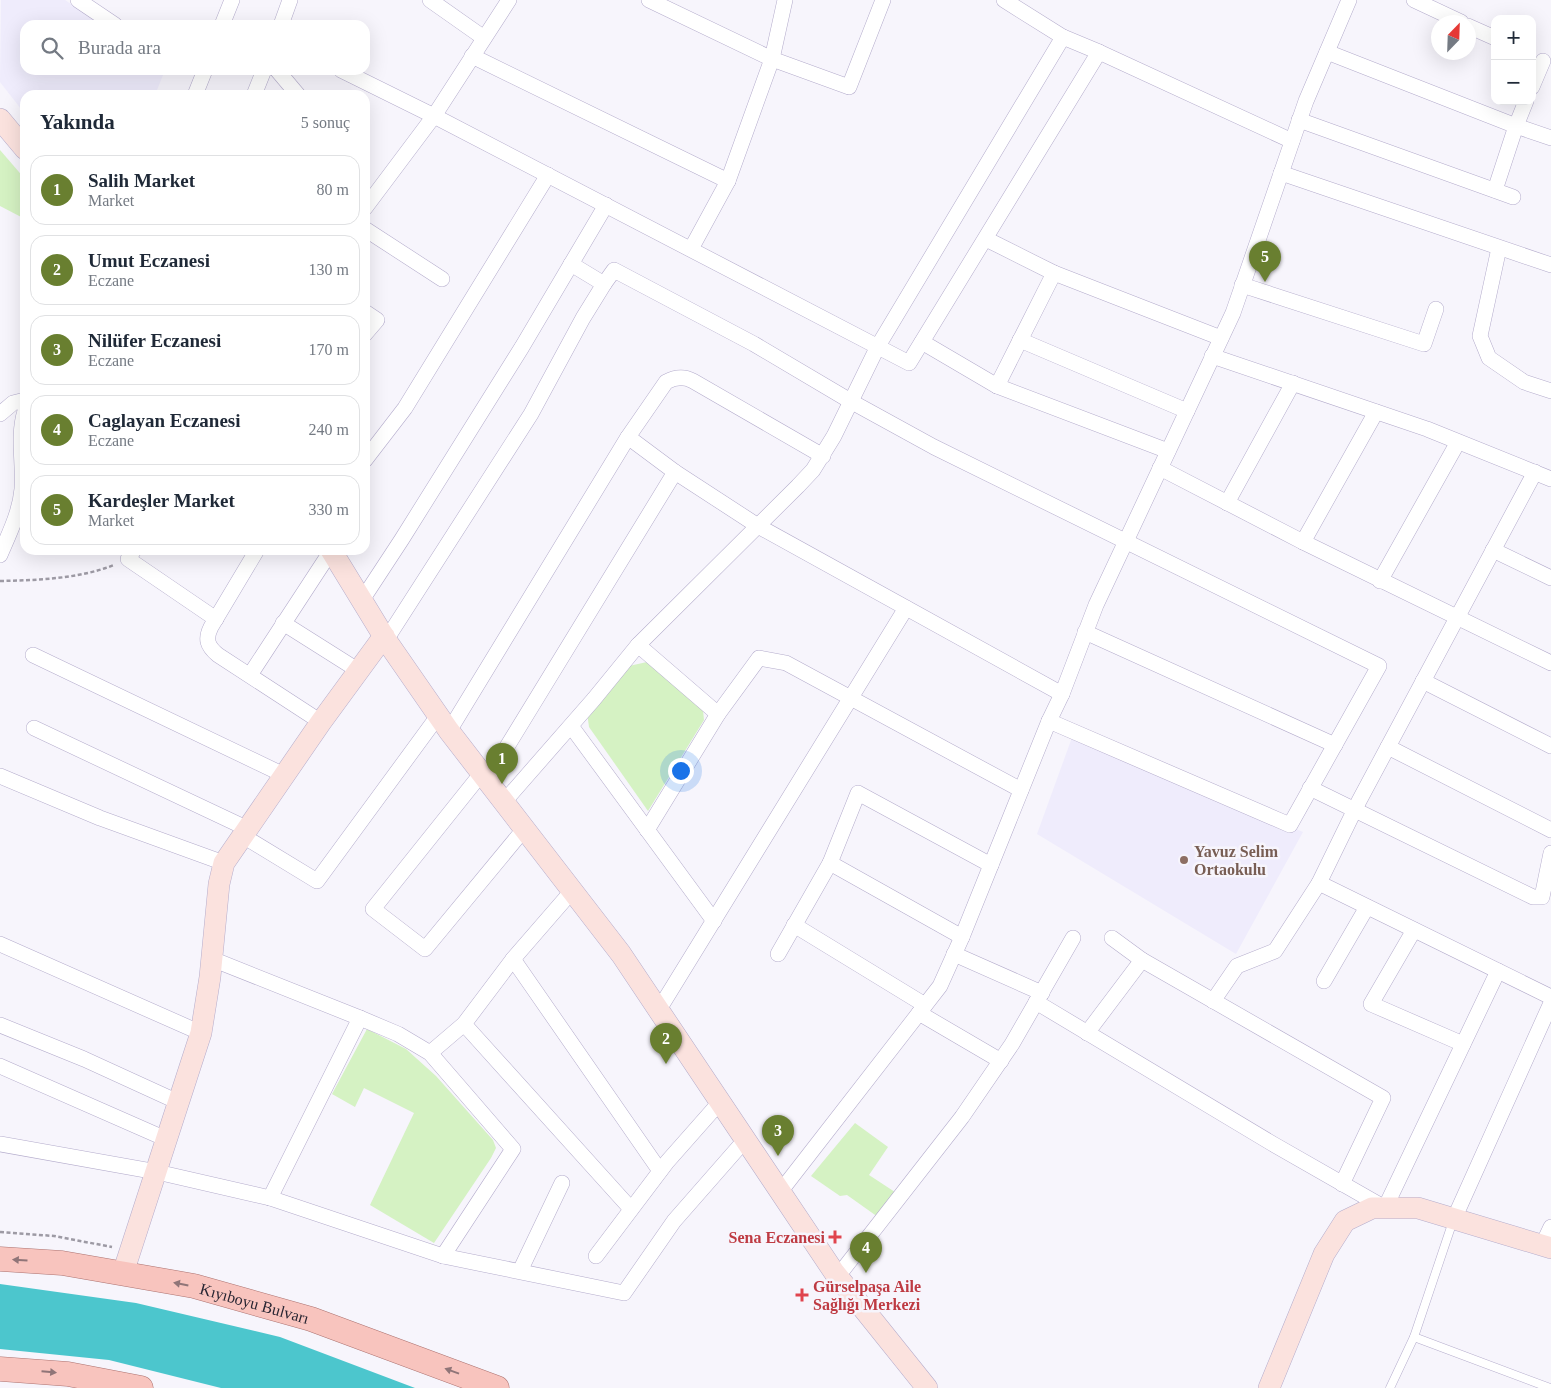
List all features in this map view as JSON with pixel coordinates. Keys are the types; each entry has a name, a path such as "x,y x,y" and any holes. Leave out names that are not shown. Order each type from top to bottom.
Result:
{"main road":[{"name":"Kıyıboyu Bulvarı","path":"0,1259 62,1263 194,1286 311,1319 497,1388"},
{"path":"0,1368 68,1374 141,1388"}],"street":[{"path":"78,0 107,20"},
{"path":"224,20 232,0"},
{"path":"283,20 290,0"},
{"path":"430,0 484,38"},
{"path":"370,201 434,116 508,0"},
{"path":"649,0 772,59 849,87 883,0"},
{"path":"690,249 728,181 772,59 785,0"},
{"path":"1004,0 1063,37 1100,52 1292,142"},
{"path":"780,1192 940,986 962,937 1049,721 1062,694 1084,632 1233,313 1299,120 1349,0"},
{"path":"1414,0 1447,15"},
{"path":"1476,30 1491,36"},
{"path":"504,804 638,645 798,486 823,456 852,402 878,346 1063,37"},
{"path":"352,75 909,363 1100,52"},
{"path":"1327,52 1551,138"},
{"path":"472,56 728,181"},
{"path":"1536,77 1542,61"},
{"path":"197,90 203,75"},
{"path":"256,90 262,75"},
{"path":"281,75 294,90"},
{"path":"1495,190 1524,105"},
{"path":"0,120 20,143"},
{"path":"1299,120 1513,197"},
{"path":"1281,173 1551,264"},
{"path":"370,454 405,408 548,175"},
{"path":"362,600 511,363 606,205"},
{"path":"370,232 442,279"},
{"path":"986,239 1054,274 1221,338"},
{"path":"1499,248 1480,336 1489,358 1524,382 1551,391"},
{"path":"571,264 604,284"},
{"path":"123,1273 201,1033 212,959 219,884 224,863 284,775 385,638 531,414 583,318 614,270 754,344 852,402 934,447 1379,666 1290,825 1049,721"},
{"path":"997,386 1054,274"},
{"path":"1242,284 1424,344 1436,309"},
{"path":"370,315 377,320 370,328"},
{"path":"1020,340 1186,411"},
{"path":"922,342 997,386 1168,450"},
{"path":"1212,356 1376,412 1551,479"},
{"path":"34,728 245,832 317,881 444,724 628,437 666,382 683,377 693,381 823,456"},
{"path":"1227,502 1293,383"},
{"path":"0,414 13,402 20,401"},
{"path":"1303,542 1376,412"},
{"path":"628,437 675,472 758,526 1062,694"},
{"path":"1380,580 1458,442"},
{"path":"1160,468 1303,542 1551,663"},
{"path":"525,828 424,950 373,909 483,777 675,472"},
{"path":"1213,1001 1237,966 1275,951 1319,883 1354,810 1535,472"},
{"path":"0,555 20,501"},
{"path":"1493,550 1551,578"},
{"path":"131,555 216,619"},
{"path":"254,555 208,634 208,642 211,649 322,722"},
{"path":"250,675 328,555"},
{"path":"334,555 385,638 444,724 620,954 838,1276 927,1387"},
{"path":"658,1011 906,608"},
{"path":"283,623 359,671"},
{"path":"1084,632 1335,745"},
{"path":"638,645 718,714"},
{"path":"33,655 284,775"},
{"path":"647,830 718,714 759,658 786,664 1021,790"},
{"path":"1423,681 1551,746"},
{"path":"571,726 714,922"},
{"path":"1388,747 1551,830"},
{"path":"0,776 100,818 224,863"},
{"path":"1310,788 1551,905"},
{"path":"778,954 830,863 858,792 991,865"},
{"path":"1534,897 1542,897 1551,853"},
{"path":"830,863 962,937"},
{"path":"1319,883 1551,997"},
{"path":"430,1053 464,1024 512,959 572,890"},
{"path":"1324,981 1367,906"},
{"path":"794,926 1001,1061"},
{"path":"1414,930 1371,1004 1463,1044"},
{"path":"838,1276 962,1117 1001,1061 1073,938"},
{"path":"1112,938 1142,960 1383,1098 1342,1184"},
{"path":"0,944 201,1033"},
{"path":"954,954 1039,998 1087,1033 1385,1208"},
{"path":"212,959 398,1034 430,1053 514,1149 443,1256"},
{"path":"512,959 660,1171"},
{"path":"1087,1033 1142,960"},
{"path":"1385,1208 1498,971"},
{"path":"1454,1219 1551,1003"},
{"path":"270,1198 360,1018"},
{"path":"0,1024 84,1059 178,1102"},
{"path":"464,1024 631,1210"},
{"path":"0,1066 166,1139"},
{"path":"596,1256 660,1171 720,1102"},
{"path":"0,1144 157,1172 270,1198 443,1256 624,1293 674,1221 745,1140"},
{"path":"520,1271 562,1183"},
{"path":"1269,1388 1324,1254 1345,1221 1372,1208 1418,1208 1454,1219 1548,1241"}],"lane":[{"path":"1390,1388 1414,1337 1454,1219"},
{"path":"1414,1337 1550,1388"}],"path":[{"path":"0,581 69,577 100,571 131,555"},
{"path":"0,1232 54,1236 130,1250"}],"shaded area":[{"path":"1,0 65,0 95,20 20,20 20,75 163,75 157,90 20,90 20,108 0,82"},
{"name":"Yavuz Selim Ortaokulu","path":"1074,732 1303,832 1236,954 1037,834"}],"green space":[{"path":"0,150 20,173 20,216 0,206"},
{"path":"647,662 703,710 704,720 648,811 589,727 587,712 629,666"},
{"path":"367,1029 406,1049 436,1076 493,1140 496,1148 434,1243 370,1205 414,1113 364,1088 355,1107 332,1094"},
{"path":"855,1123 888,1147 869,1175 901,1196 885,1222 847,1195 840,1196 811,1176"}],"water":[{"path":"0,1284 136,1303 280,1337 415,1388 221,1388 109,1360 0,1349"}],"place":[{"name":"Kardeşler Market","path":"1265,282"},
{"name":"Salih Market","path":"502,784"},
{"name":"Yavuz Selim Ortaokulu","path":"1184,860"},
{"name":"Umut Eczanesi","path":"666,1064"},
{"name":"Nilüfer Eczanesi","path":"778,1156"},
{"name":"Sena Eczanesi","path":"835,1237"},
{"name":"Caglayan Eczanesi","path":"866,1273"},
{"name":"Gürselpaşa Aile Sağlığı Merkezi","path":"802,1295"}]}
